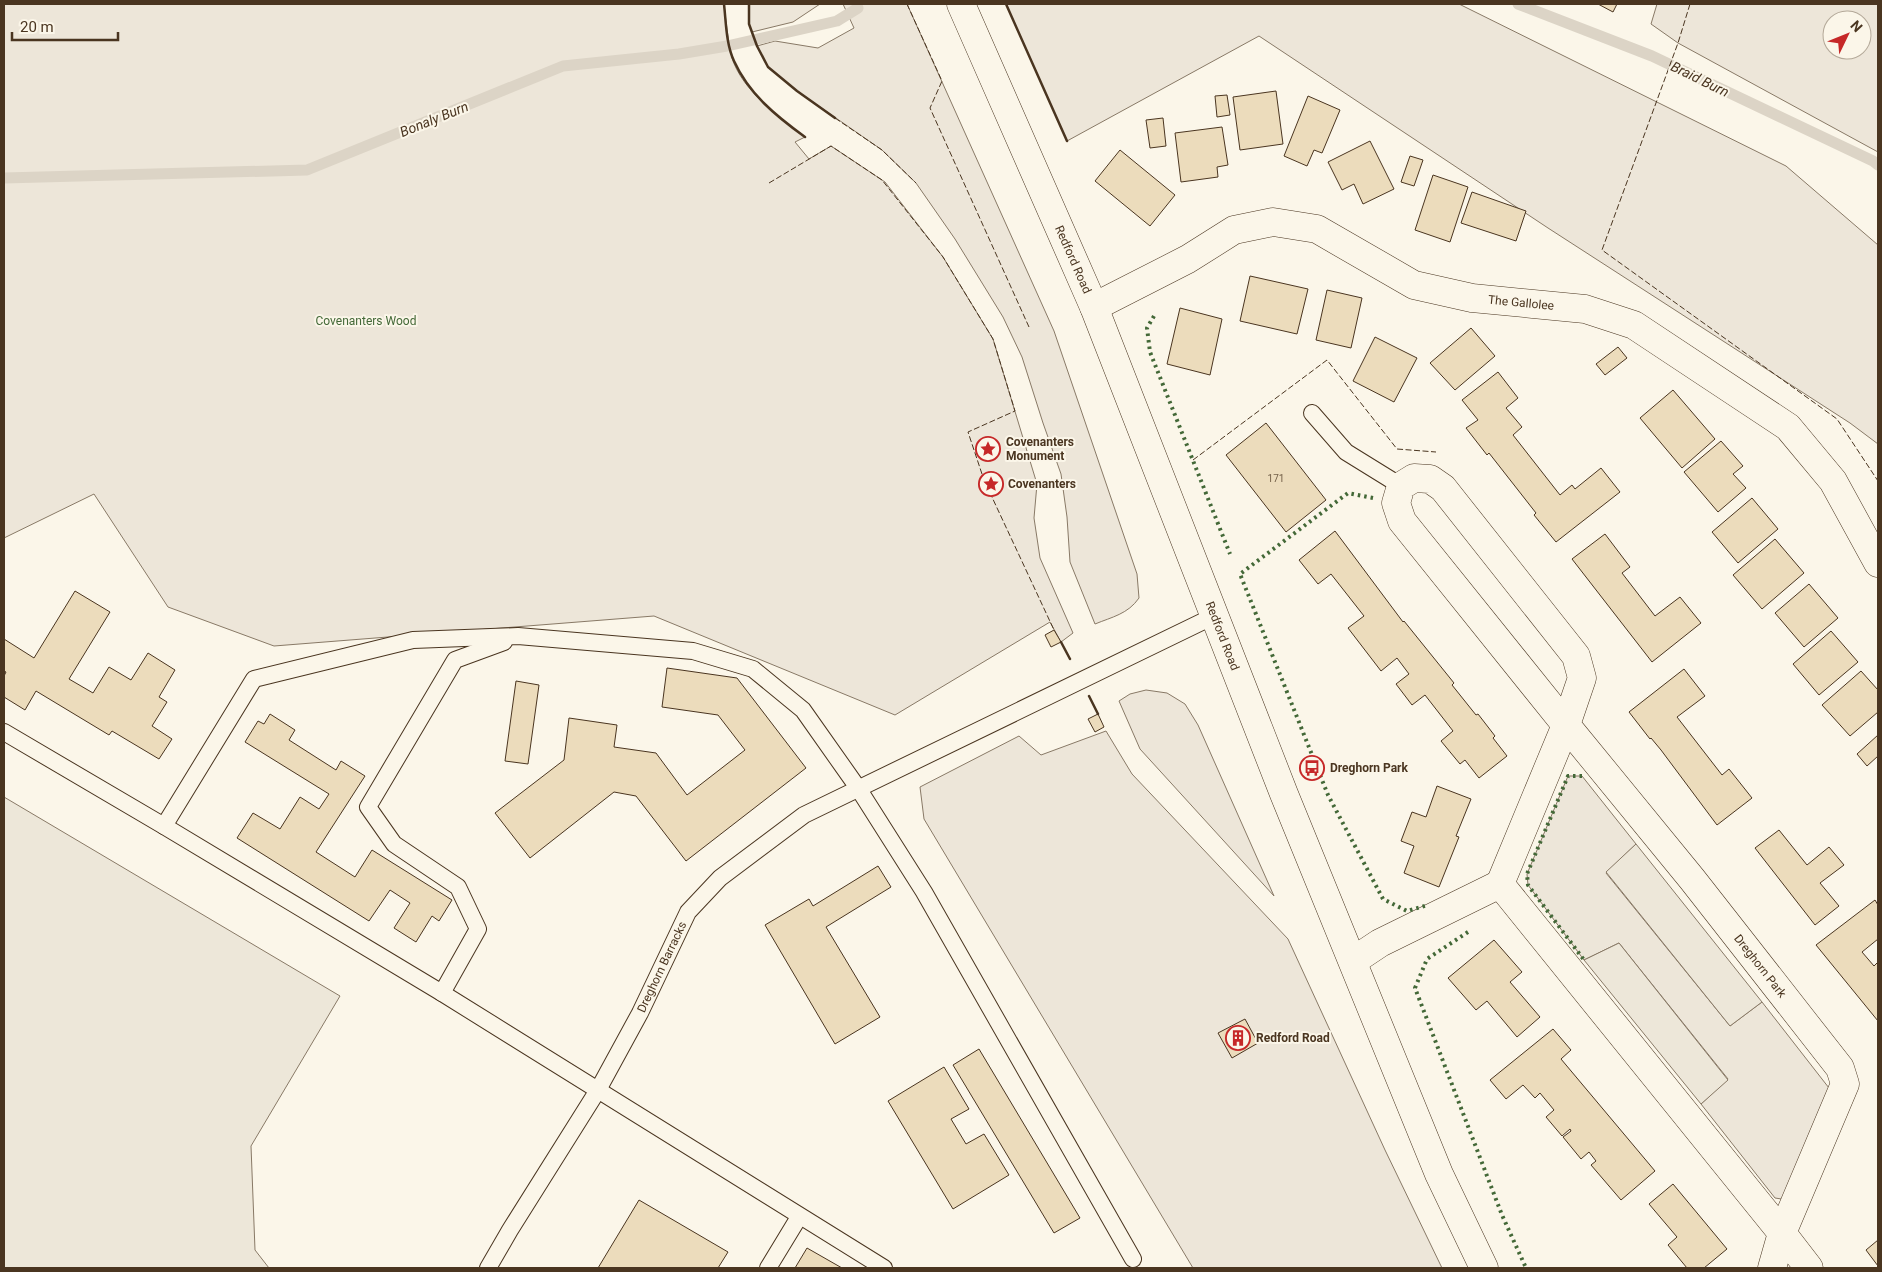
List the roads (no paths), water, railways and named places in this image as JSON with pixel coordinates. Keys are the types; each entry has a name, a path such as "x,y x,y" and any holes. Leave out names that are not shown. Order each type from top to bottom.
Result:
{"street":[{"name":"Redford Road","path":"960,4 1094,307 1284,794 1440,1174 1484,1268"},
{"name":"The Gallolee","path":"1094,307 1188,259 1234,230 1273,222 1317,229 1414,285 1472,298 1585,309 1634,325 1788,427 1833,481 1878,563"},
{"path":"1353,961 1380,944 1500,884 1566,725 1582,678 1576,656 1443,488 1430,478 1414,478 1401,486"},
{"name":"Dreghorn Park","path":"1401,486 1396,503 1402,521 1692,879 1840,1068 1845,1084 1782,1233 1772,1268"},
{"path":"1500,884 1809,1268"}],"lane":[{"path":"1312,413 1346,452 1401,486"},
{"name":"Dreghorn Barracks","path":"488,1268 598,1090 640,1013 688,912 720,878 804,816 1214,616"},
{"path":"442,993 478,929 458,887 394,844 368,807 454,660 518,636"},
{"path":"164,826 254,679 413,640 518,636 694,651 753,669 803,710 858,788 924,892 1133,1260"},
{"path":"4,732 442,993 799,1217 884,1268"},
{"path":"768,1268 799,1217"}],"waterway":[{"name":"Braid Burn","path":"1518,4 1652,56 1878,165"},
{"name":"Bonaly Burn","path":"4,178 307,170 563,66 679,54 727,46 837,21 858,8"}],"place":[{"name":"Covenanters Monument","path":"988,449"},
{"name":"Covenanters","path":"991,484"},
{"name":"Dreghorn Park","path":"1312,768"},
{"name":"Redford Road","path":"1238,1038"}],"park label":[{"name":"Covenanters Wood","path":"366,321"}]}
